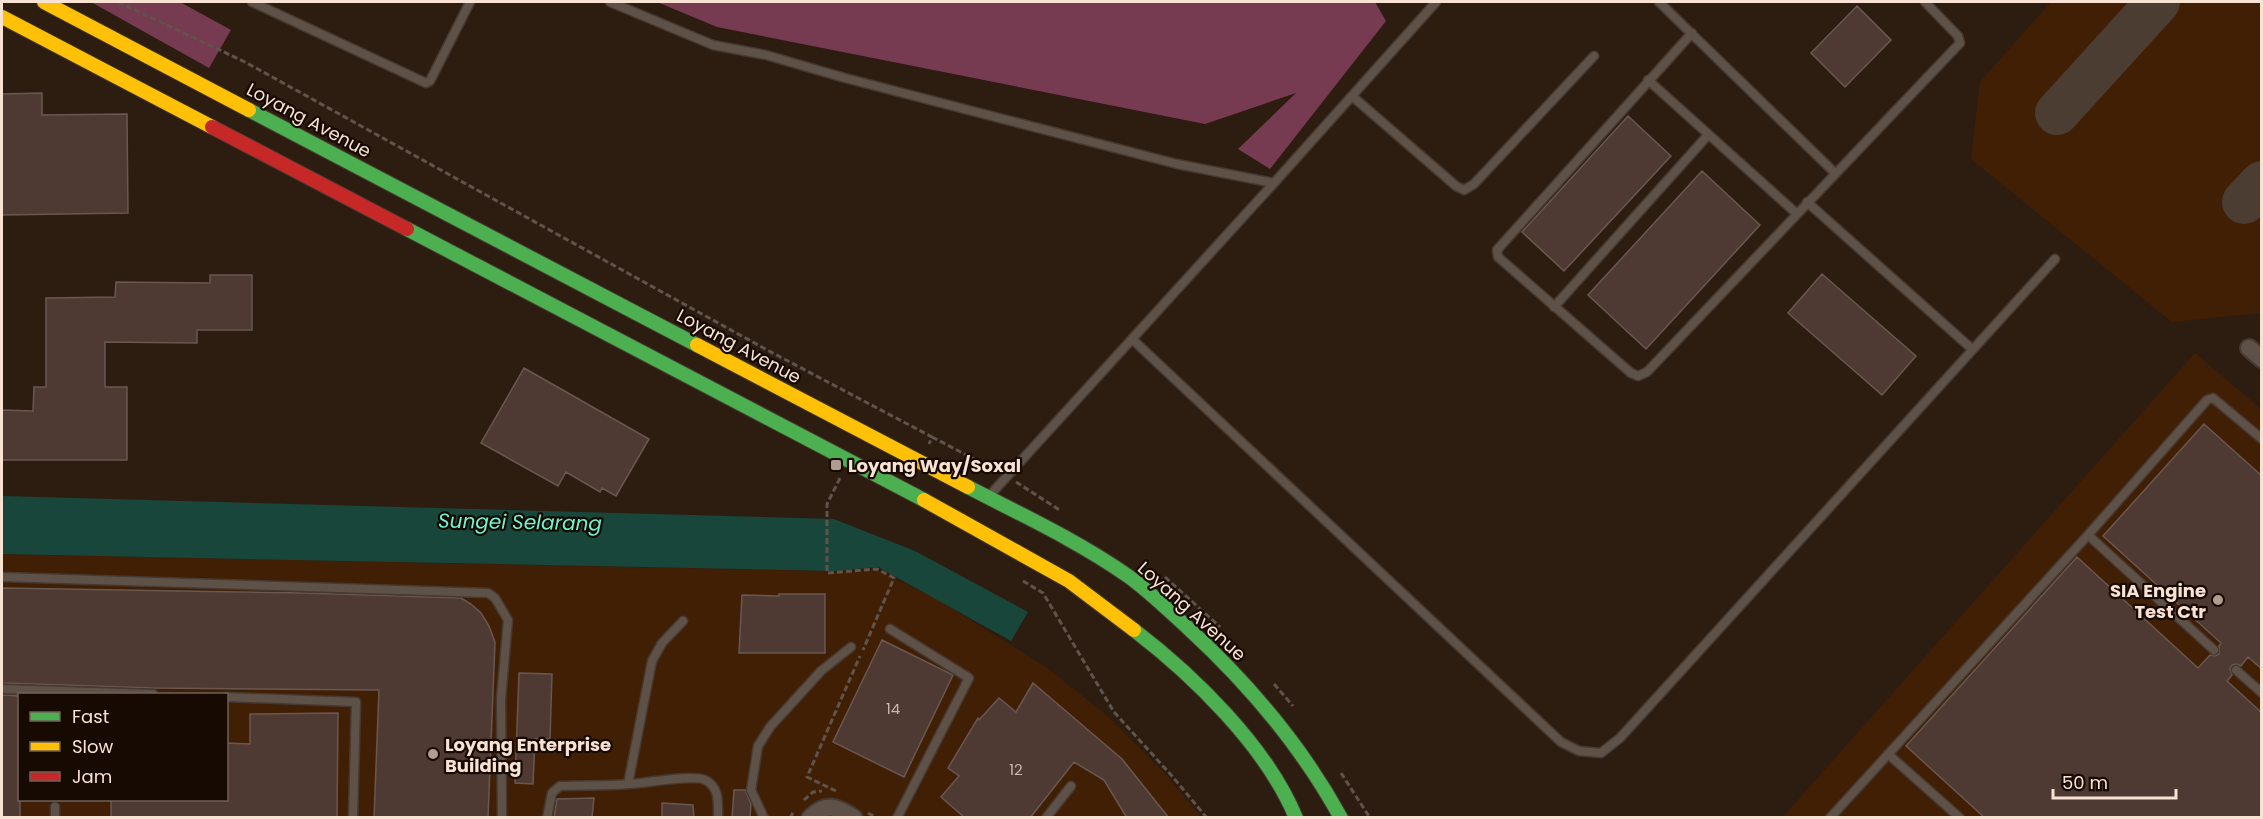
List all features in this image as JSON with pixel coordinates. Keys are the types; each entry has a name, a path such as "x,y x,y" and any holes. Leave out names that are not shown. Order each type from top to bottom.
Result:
{"main road":[{"name":"Loyang Avenue","path":"44,2 988,497 1122,573 1173,614 1250,690 1315,774 1341,818"},
{"path":"2,17 904,489 1069,581 1168,656 1249,739 1289,801 1296,818"}],"street":[{"path":"2249,348 2262,359"},
{"path":"810,818 817,810 830,807 844,811 854,818"}],"lane":[{"path":"252,2 426,83 430,81 470,2"},
{"path":"610,2 713,45 766,55 845,78 1177,164 1274,183"},
{"path":"988,497 1436,2"},
{"path":"1659,2 1835,173"},
{"path":"1692,33 1497,250 1498,256 1554,307 1630,373 1638,376 1643,375 1960,43 1959,36 1925,2"},
{"path":"1352,96 1456,186 1464,190 1474,184 1594,56"},
{"path":"1648,80 1796,213"},
{"path":"1554,307 1708,135"},
{"path":"1807,202 1972,348"},
{"path":"1132,339 1561,742 1579,751 1601,753 1620,738 2055,259"},
{"path":"1830,818 2088,535 2209,398 2213,398 2262,439"},
{"path":"2088,535 2214,650"},
{"path":"2,577 488,593 495,598 508,620 501,699 502,818"},
{"path":"628,784 652,661 662,643 683,621"},
{"path":"890,629 969,678 897,818"},
{"path":"764,818 751,790 758,746 770,727 820,671 851,647"},
{"path":"2236,670 2262,693"},
{"path":"2,689 123,693"},
{"path":"228,697 356,702 353,818"},
{"path":"1887,754 1960,818"},
{"path":"547,818 552,793 560,786 628,784 682,779 704,780 714,787 718,799 718,818"},
{"path":"1046,818 1071,786"},
{"path":"55,807 55,818"}],"path":[{"path":"827,512 827,573 878,569 894,578 807,777 837,792 830,807"}],"shaded area":[{"path":"91,2 180,2 231,30 209,68"},
{"path":"657,2 1375,2 1386,21 1270,169 1238,149 1296,93 1205,124 717,27"},
{"path":"2051,2 2261,2 2261,313 2172,322 1971,159 1980,82"},
{"name":"SIA Engine Test Ctr","path":"2195,353 2261,409 2261,817 1782,818"},
{"path":"2,554 827,571 827,573 877,570 935,598 1046,667 1110,718 1168,777 1201,817 2,818"}],"water":[{"name":"Sungei Selarang","path":"2,496 834,519 915,551 1028,612 1011,641 878,567 835,571 2,554"}],"building":[{"path":"1857,6 1891,40 1845,87 1811,53"},
{"path":"42,93 42,115 127,114 128,213 2,215 2,94"},
{"path":"1628,116 1671,156 1564,271 1522,232"},
{"path":"1702,171 1760,225 1646,349 1588,295"},
{"path":"1822,274 1916,356 1882,395 1788,313"},
{"path":"210,275 252,275 252,330 197,330 197,343 105,342 105,387 127,387 127,460 2,460 2,410 33,411 34,387 46,387 46,298 115,297 116,282 210,283"},
{"path":"524,368 649,439 616,496 602,488 600,492 566,472 558,486 481,443"},
{"name":"SIA Engine Test Ctr","path":"2204,424 2262,476 2262,669 2248,657 2241,666 2232,665 2230,669 2232,675 2227,681 2262,713 2262,818 1985,818 1906,746 2077,557 2198,668 2210,655 2219,654 2221,643 2103,536"},
{"name":"Loyang Enterprise Building","path":"2,588 461,598 481,613 495,642 488,818 374,818 379,690 153,688 2,683"},
{"path":"779,594 825,594 825,653 739,653 742,595 779,596"},
{"path":"882,640 953,675 904,777 833,742"},
{"path":"519,673 552,674 550,739 535,739 533,784 515,783"},
{"path":"1033,683 1122,759 1169,818 1127,818 1104,780 1074,762 1030,818 965,818 941,797 959,776 948,768 978,718 979,720 999,698 1016,712"},
{"path":"2,695 18,696 20,818 2,818"},
{"path":"338,713 337,818 111,818 111,801 228,801 228,743 250,744 250,714"},
{"path":"734,790 745,790 751,804 750,818 732,818"},
{"path":"594,798 592,818 554,818 557,799"},
{"path":"662,803 693,805 694,818 662,818"}],"taxiway":[{"path":"2057,113 2158,2"},
{"path":"2244,202 2262,183"}],"traffic: fast":[{"path":"249,110 697,345"},
{"path":"407,229 924,500"},
{"path":"968,487 1090,551 1128,576 1158,601 1231,670 1272,716 1309,765 1341,818"},
{"path":"1134,630 1181,669 1248,739 1283,791 1296,818"}],"traffic: slow":[{"path":"44,2 249,110"},
{"path":"2,17 212,127"},
{"path":"697,345 968,487"},
{"path":"924,500 1069,581 1134,630"}],"traffic: jam":[{"path":"212,127 407,229"}],"place":[{"name":"Loyang Way/Soxal","path":"836,465"},
{"name":"SIA Engine Test Ctr","path":"2218,600"},
{"name":"Loyang Enterprise Building","path":"433,754"}]}
